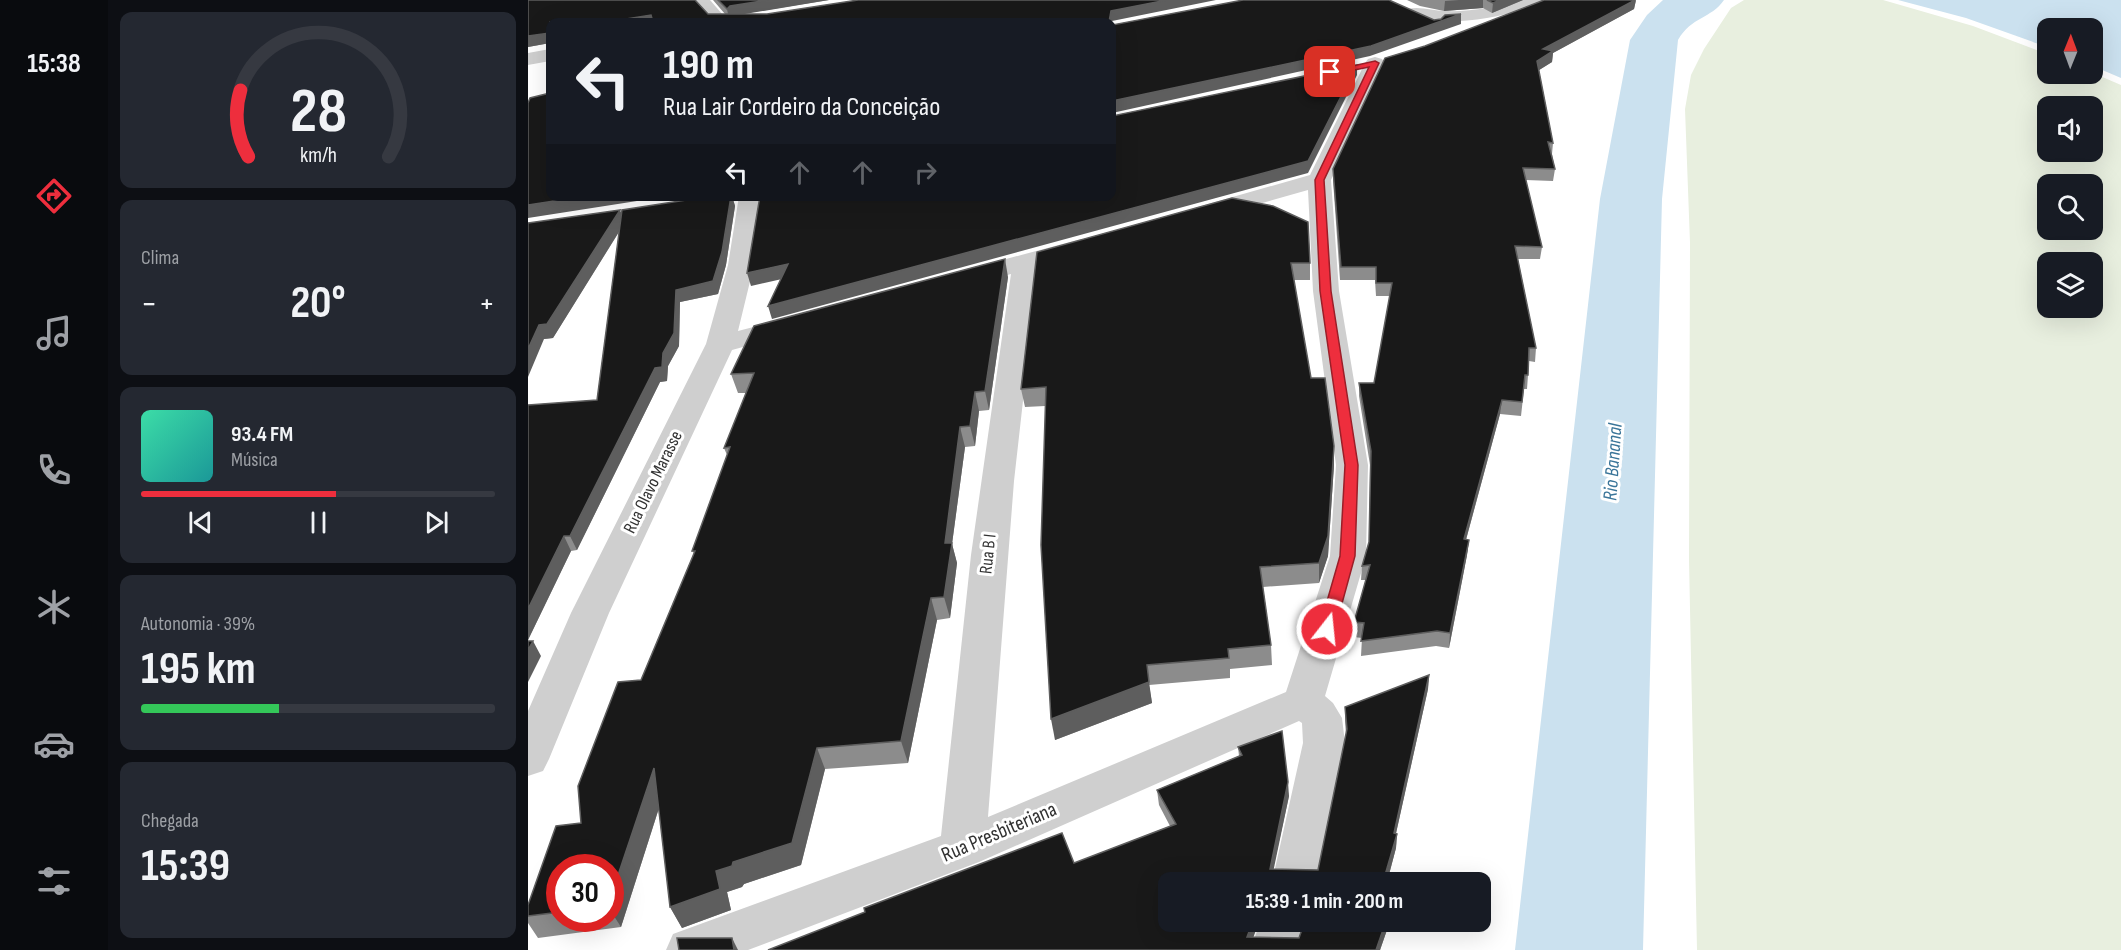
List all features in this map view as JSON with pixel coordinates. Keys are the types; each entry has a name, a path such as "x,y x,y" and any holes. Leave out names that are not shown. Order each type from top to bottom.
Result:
{"street":[{"path":"701,0 717,18"},
{"path":"1414,13 1444,18 1479,16 1539,0"},
{"path":"1397,4 1456,35 1545,0"},
{"path":"528,59 546,56"},
{"path":"1297,872 1324,743 1324,723 1317,711 1303,702 1348,556 1352,465 1326,291 1301,223 1375,62"},
{"path":"1183,219 1319,180"},
{"name":"Rua Olavo Marasse","path":"528,759 590,613 720,344 741,265 739,201"},
{"path":"1227,206 1254,207 1301,223"},
{"path":"936,286 1105,240"},
{"name":"Rua B I","path":"963,848 985,580 1008,384 1026,262"},
{"path":"720,344 811,320"},
{"name":"Rua Presbiteriana","path":"690,950 963,848 1303,702"},
{"path":"1274,950 1281,932"}],"green space":[{"path":"1744,0 1883,0 1973,26 2037,50 2037,84 2103,84 2103,77 2121,85 2121,950 1697,950 1689,560 1690,243 1685,109 1691,75 1704,49 1731,8"}],"water":[{"path":"1898,0 2121,0 2121,78 2103,70 2103,18 2037,18 2037,43 1966,18"}],"building":[{"path":"528,0 695,0 708,14 767,14 858,0 1167,0 1111,11 1110,18 652,18 651,15 632,18 546,18 546,34 528,36"},
{"path":"718,0 768,0 730,6 727,9"},
{"path":"1243,0 1389,0 1434,20 1441,19 1445,15 1461,14 1371,46 1116,100 1116,24"},
{"path":"1544,0 1635,0 1543,49 1553,51 1537,61 1553,143 1548,142 1555,169 1523,168 1542,247 1515,246 1536,348 1529,348 1528,375 1525,375 1522,402 1502,400 1464,539 1469,540 1450,633 1437,631 1361,641 1364,623 1354,622 1370,565 1362,566 1369,542 1371,451 1359,383 1374,383 1392,283 1376,283 1376,267 1341,267 1333,169 1385,58 1425,46"},
{"path":"1357,65 1308,161 768,306 788,264 747,273 759,201 1116,201 1116,115"},
{"path":"546,94 546,201 554,201 528,205 528,103 530,98"},
{"path":"1232,198 1273,206 1308,222 1310,263 1291,263 1311,378 1325,378 1334,446 1328,536 1319,563 1260,567 1271,645 1228,649 1229,658 1147,665 1149,682 1051,719 1041,545 1046,387 1021,389 1037,252"},
{"path":"680,201 730,201 722,252 713,281 676,290 674,333 663,353 662,367 655,368 570,536 564,536 528,609 528,405 597,400 622,210"},
{"path":"620,210 547,324 539,325 528,349 528,223"},
{"path":"1005,259 985,391 975,392 970,426 960,427 945,543 952,543 944,597 931,598 901,741 817,748 792,843 733,862 732,866 716,871 720,889 670,907 654,768 624,857 624,854 546,854 556,826 581,823 578,786 618,682 641,680 695,551 692,551 730,447 724,448 754,373 731,374 754,326"},
{"path":"1429,675 1394,833 1397,834 1386,872 1158,872 1158,932 1249,932 1247,937 1299,938 1301,932 1382,932 1376,950 768,950 865,912 864,908 1062,833 1074,863 1176,824 1157,790 1242,755 1238,747 1282,731 1288,782 1270,869 1318,870 1347,729 1345,707"},
{"path":"546,854 546,914 528,916 528,905"},
{"path":"677,938 732,938 734,950 679,950"}],"waterway":[{"name":"Rio Bananal","path":"1579,950 1631,199 1654,40 1673,14 1701,0"}],"route":[{"path":"1327,629 1348,556 1352,465 1326,291 1319,180 1361,97 1375,63 1330,72"}]}
